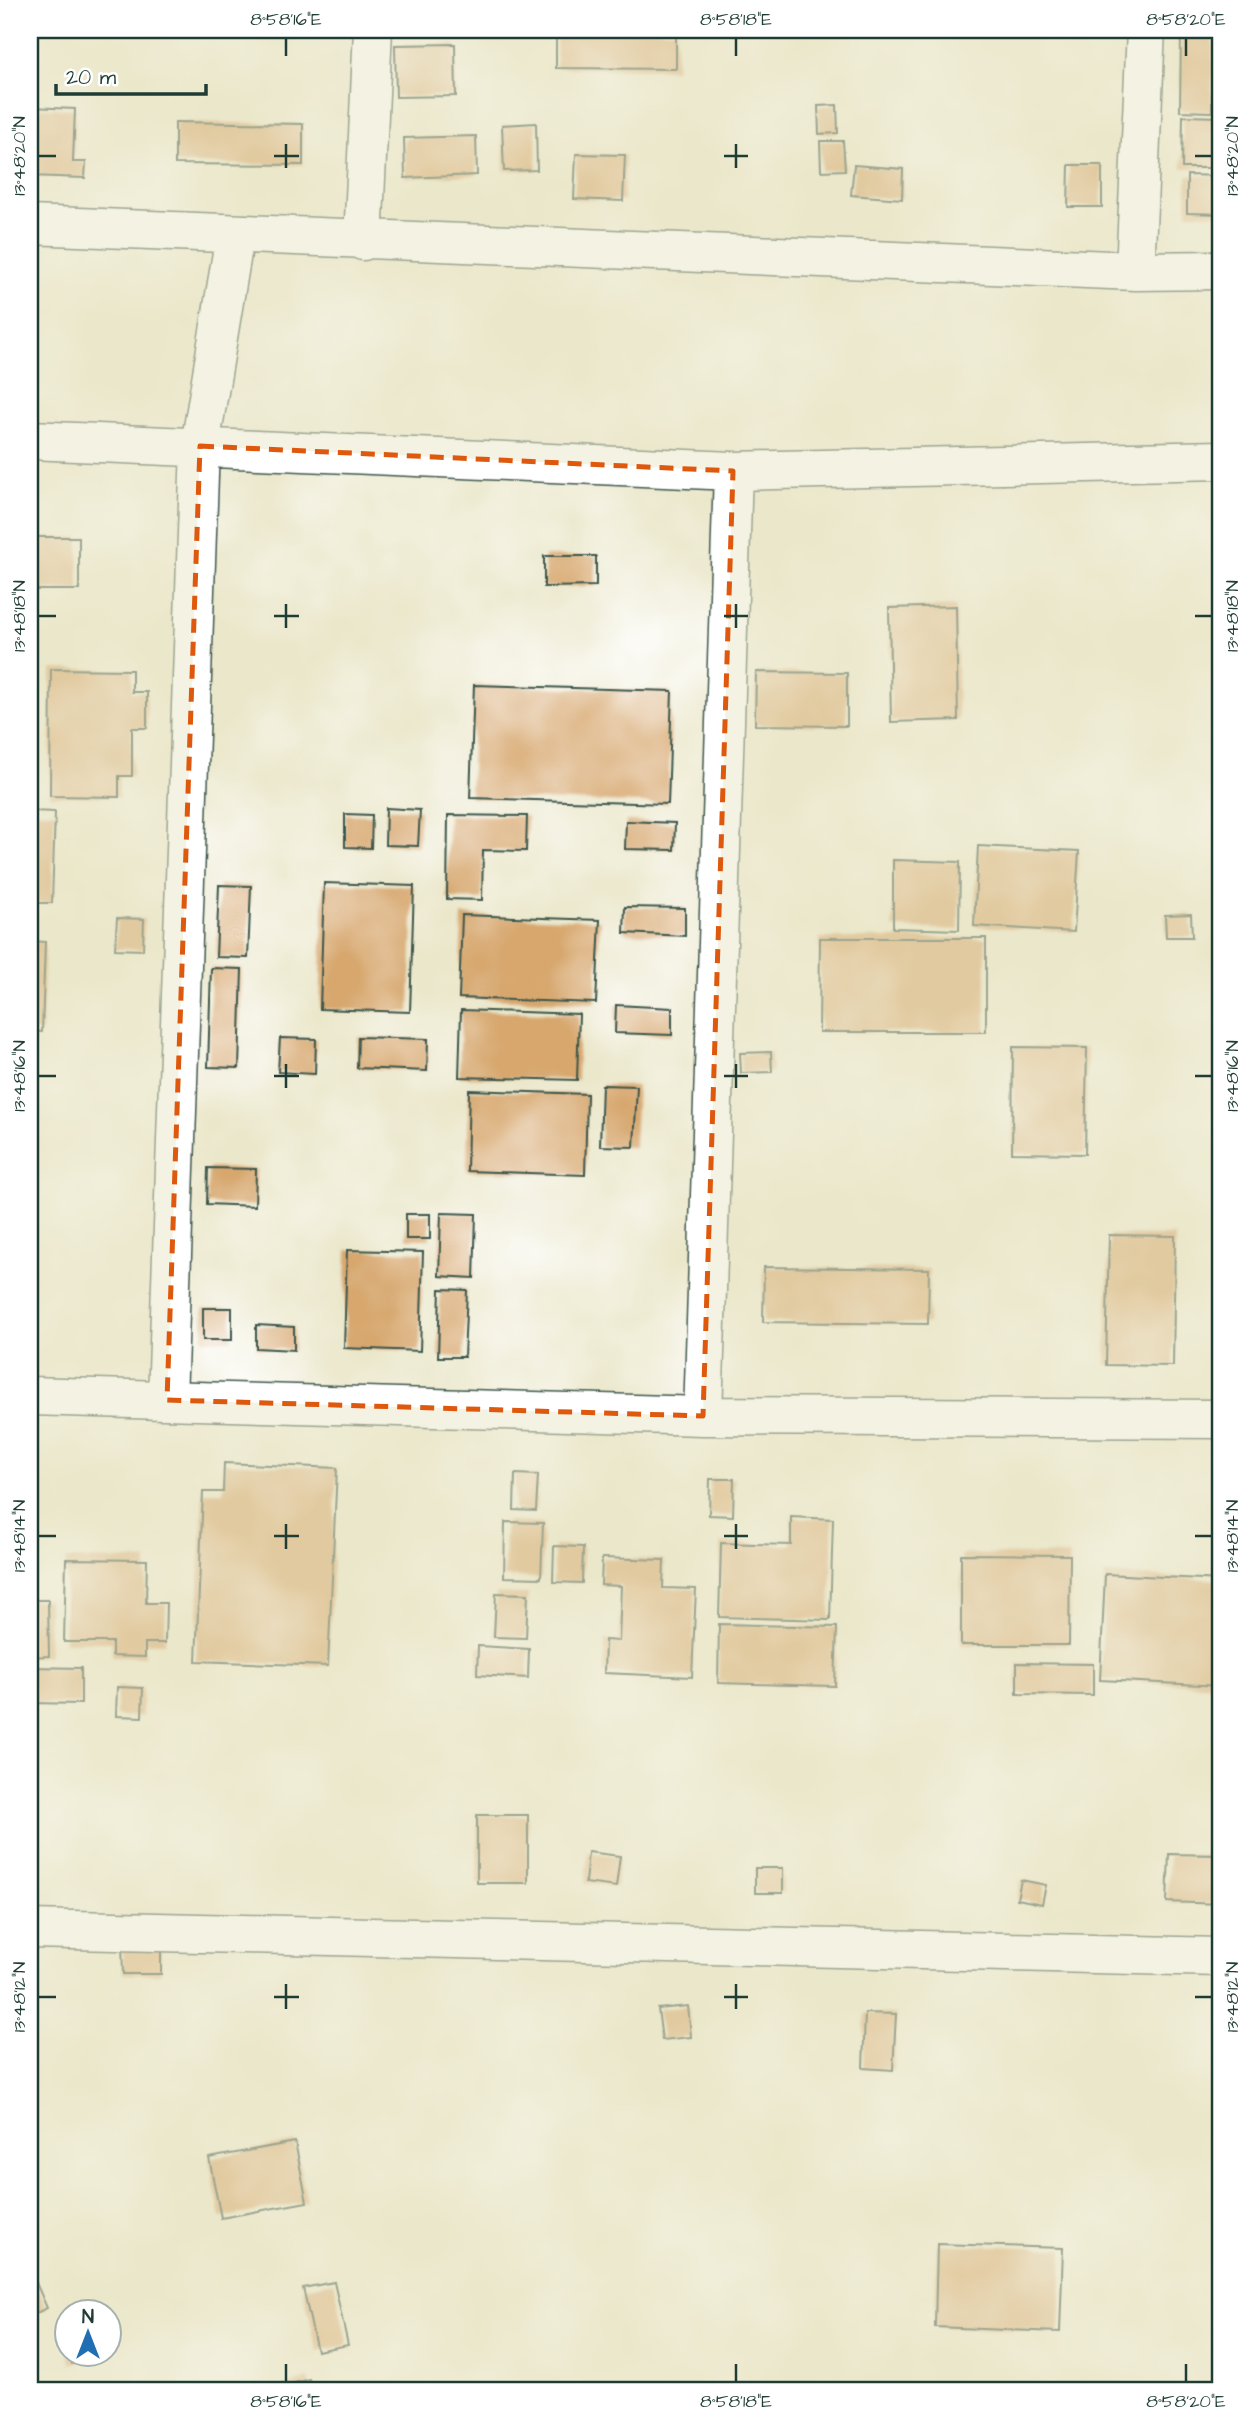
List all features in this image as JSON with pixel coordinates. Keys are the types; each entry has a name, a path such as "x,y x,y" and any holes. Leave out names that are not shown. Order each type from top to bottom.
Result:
{"street":[{"path":"363,241 373,30"},
{"path":"1135,271 1146,30"},
{"path":"30,225 363,241 1135,271 1221,270"},
{"path":"167,1400 200,446 235,235"},
{"path":"30,440 733,471 1221,460"},
{"path":"703,1416 733,471"},
{"path":"30,1396 703,1416 1221,1419"},
{"path":"30,1929 1221,1957"}],"highlighted area":[{"path":"200,446 733,471 703,1416 167,1400"}],"building":[{"path":"556,30 676,30 676,69 556,68"},
{"path":"1181,30 1213,30 1212,112 1180,111"},
{"path":"455,44 456,96 396,97 395,45"},
{"path":"837,105 838,133 819,134 818,106"},
{"path":"30,107 75,109 73,162 86,162 85,178 30,176"},
{"path":"1183,116 1221,117 1221,168 1182,168"},
{"path":"175,122 303,124 303,165 175,164"},
{"path":"536,123 537,170 504,171 502,125"},
{"path":"476,136 477,175 405,178 404,138"},
{"path":"820,141 843,141 845,170 821,171"},
{"path":"576,154 625,155 623,201 574,199"},
{"path":"854,165 903,169 902,199 851,195"},
{"path":"1069,165 1102,165 1102,207 1068,207"},
{"path":"1187,175 1221,176 1221,214 1187,213"},
{"path":"30,537 79,537 79,590 30,590"},
{"path":"544,556 596,556 596,586 544,587"},
{"path":"956,606 958,720 891,722 889,608"},
{"path":"30,666 35,667 33,786 30,786"},
{"path":"51,669 132,670 132,692 147,692 147,728 132,728 132,776 119,776 119,797 50,796"},
{"path":"756,672 847,673 847,726 755,725"},
{"path":"474,685 672,691 668,804 470,798"},
{"path":"386,808 420,810 418,846 385,845"},
{"path":"30,811 55,812 52,903 30,903"},
{"path":"345,814 372,815 371,848 345,847"},
{"path":"448,815 527,816 526,851 483,850 482,900 447,899"},
{"path":"626,821 675,823 674,850 625,849"},
{"path":"978,846 1079,851 1074,932 974,926"},
{"path":"893,860 960,862 959,930 893,928"},
{"path":"324,883 414,886 410,1012 320,1009"},
{"path":"219,885 251,886 248,958 216,957"},
{"path":"625,907 685,908 685,936 624,933"},
{"path":"1191,914 1192,937 1166,937 1165,915"},
{"path":"462,915 600,920 596,1003 459,998"},
{"path":"117,918 144,919 143,950 115,949"},
{"path":"820,938 986,938 986,1032 819,1032"},
{"path":"30,941 45,942 42,1032 30,1031"},
{"path":"211,968 242,969 239,1068 208,1067"},
{"path":"616,1005 672,1008 672,1035 615,1033"},
{"path":"461,1010 579,1014 577,1080 459,1077"},
{"path":"358,1037 428,1039 427,1071 357,1068"},
{"path":"280,1038 316,1039 315,1074 278,1072"},
{"path":"1013,1047 1087,1048 1085,1154 1012,1153"},
{"path":"771,1052 772,1072 741,1073 740,1053"},
{"path":"602,1085 637,1086 634,1147 600,1146"},
{"path":"469,1090 587,1094 585,1175 467,1171"},
{"path":"208,1168 256,1169 255,1206 207,1204"},
{"path":"441,1213 476,1214 474,1278 439,1276"},
{"path":"406,1214 430,1214 430,1239 406,1239"},
{"path":"1109,1235 1175,1236 1173,1366 1106,1365"},
{"path":"347,1250 423,1252 420,1351 344,1348"},
{"path":"764,1267 929,1269 928,1324 763,1322"},
{"path":"440,1289 467,1290 464,1357 438,1357"},
{"path":"203,1308 232,1308 232,1340 203,1340"},
{"path":"256,1325 294,1327 294,1350 256,1348"},
{"path":"224,1463 337,1468 328,1666 196,1661 203,1492 223,1492"},
{"path":"515,1474 538,1475 536,1511 514,1510"},
{"path":"710,1479 734,1479 733,1516 709,1515"},
{"path":"791,1517 833,1519 830,1620 719,1617 721,1543 791,1545"},
{"path":"505,1522 543,1523 541,1578 504,1577"},
{"path":"554,1546 583,1547 582,1583 553,1582"},
{"path":"961,1554 1070,1555 1069,1645 961,1645"},
{"path":"602,1558 664,1560 663,1588 696,1589 692,1677 604,1673 605,1640 619,1641 621,1586 601,1585"},
{"path":"66,1559 147,1560 146,1603 166,1603 165,1643 145,1643 145,1657 112,1656 112,1642 64,1642"},
{"path":"1105,1574 1221,1580 1221,1686 1100,1680"},
{"path":"496,1593 528,1594 526,1638 494,1637"},
{"path":"30,1600 48,1600 49,1656 30,1657"},
{"path":"719,1624 837,1627 835,1686 718,1683"},
{"path":"478,1646 529,1649 528,1678 477,1675"},
{"path":"1017,1663 1093,1664 1093,1695 1017,1694"},
{"path":"30,1667 81,1668 81,1704 30,1703"},
{"path":"117,1687 143,1688 142,1717 116,1716"},
{"path":"477,1815 528,1815 528,1883 477,1883"},
{"path":"588,1852 620,1856 616,1887 585,1883"},
{"path":"1169,1854 1221,1855 1221,1904 1167,1902"},
{"path":"755,1868 783,1868 783,1893 755,1893"},
{"path":"1021,1880 1046,1885 1042,1904 1017,1899"},
{"path":"161,1942 161,1974 123,1974 122,1943"},
{"path":"688,2006 691,2037 662,2040 658,2009"},
{"path":"865,2013 896,2014 893,2070 863,2068"},
{"path":"295,2142 307,2202 221,2218 209,2158"},
{"path":"937,2244 1063,2248 1060,2332 935,2327"},
{"path":"30,2269 47,2308 30,2316"},
{"path":"334,2282 348,2345 317,2351 303,2288"},
{"path":"309,2379 312,2390 281,2390 280,2387"}]}
